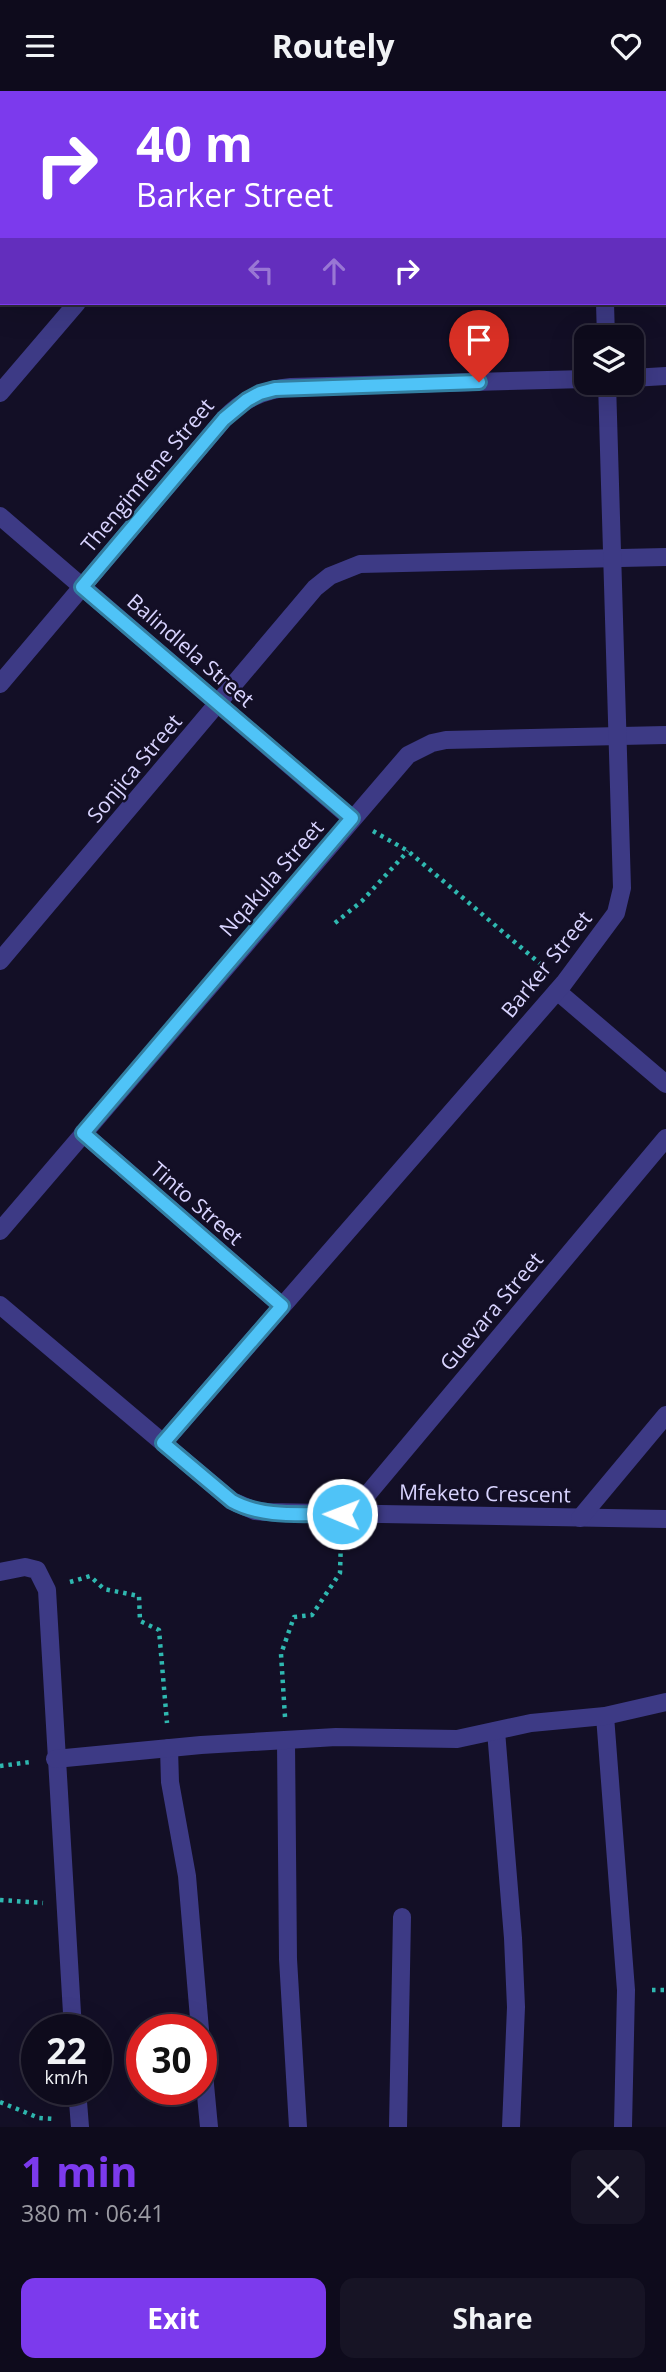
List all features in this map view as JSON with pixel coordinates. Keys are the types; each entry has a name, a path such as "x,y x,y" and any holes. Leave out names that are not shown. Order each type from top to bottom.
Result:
{"street":[{"path":"0,393 75,305"},
{"path":"605,305 606,325"},
{"path":"644,377 666,376"},
{"name":"Thengimfene Street","path":"0,684 229,414 260,393 291,387 574,379"},
{"name":"Barker Street","path":"163,1443 560,987 616,913 622,888 607,395"},
{"name":"Balindlela Street","path":"0,516 352,818"},
{"name":"Sonjica Street","path":"0,961 315,587 330,576 347,567 374,563 666,557"},
{"name":"Nqakula Street","path":"0,1231 398,764 419,748 446,740 666,735"},
{"path":"560,987 666,1084"},
{"name":"Tinto Street","path":"83,1133 282,1306"},
{"name":"Guevara Street","path":"346,1514 666,1138"},
{"name":"Mfeketo Crescent","path":"0,1305 232,1501 243,1507 267,1512 666,1519"},
{"path":"580,1518 666,1415"},
{"path":"0,1572 25,1567 37,1570 47,1590 72,2014"},
{"path":"55,1759 169,1748 371,1736 445,1739 531,1723 606,1716 666,1702"},
{"path":"606,1716 626,1990 624,2127"},
{"path":"496,1731 516,2007 511,2127"},
{"path":"286,1742 288,1959 298,2127"},
{"path":"169,1748 170,1783 187,1875 199,2014"},
{"path":"398,2127 402,1917"},
{"path":"78,2105 79,2125"},
{"path":"206,2105 208,2127"}],"path":[{"path":"352,818 408,851 560,987"},
{"path":"335,923 362,901 408,851"},
{"path":"286,1742 281,1654 294,1617 312,1615 340,1573 346,1514"},
{"path":"47,1590 90,1576 104,1589 139,1596 139,1622 159,1630 169,1748"},
{"path":"0,1900 64,1905"},
{"path":"0,2102 39,2117 79,2125"}],"route":[{"path":"342,1514 267,1512 243,1507 232,1501 163,1443 282,1306 83,1133 352,818 82,587 234,408 260,393 291,387 479,382"}]}
